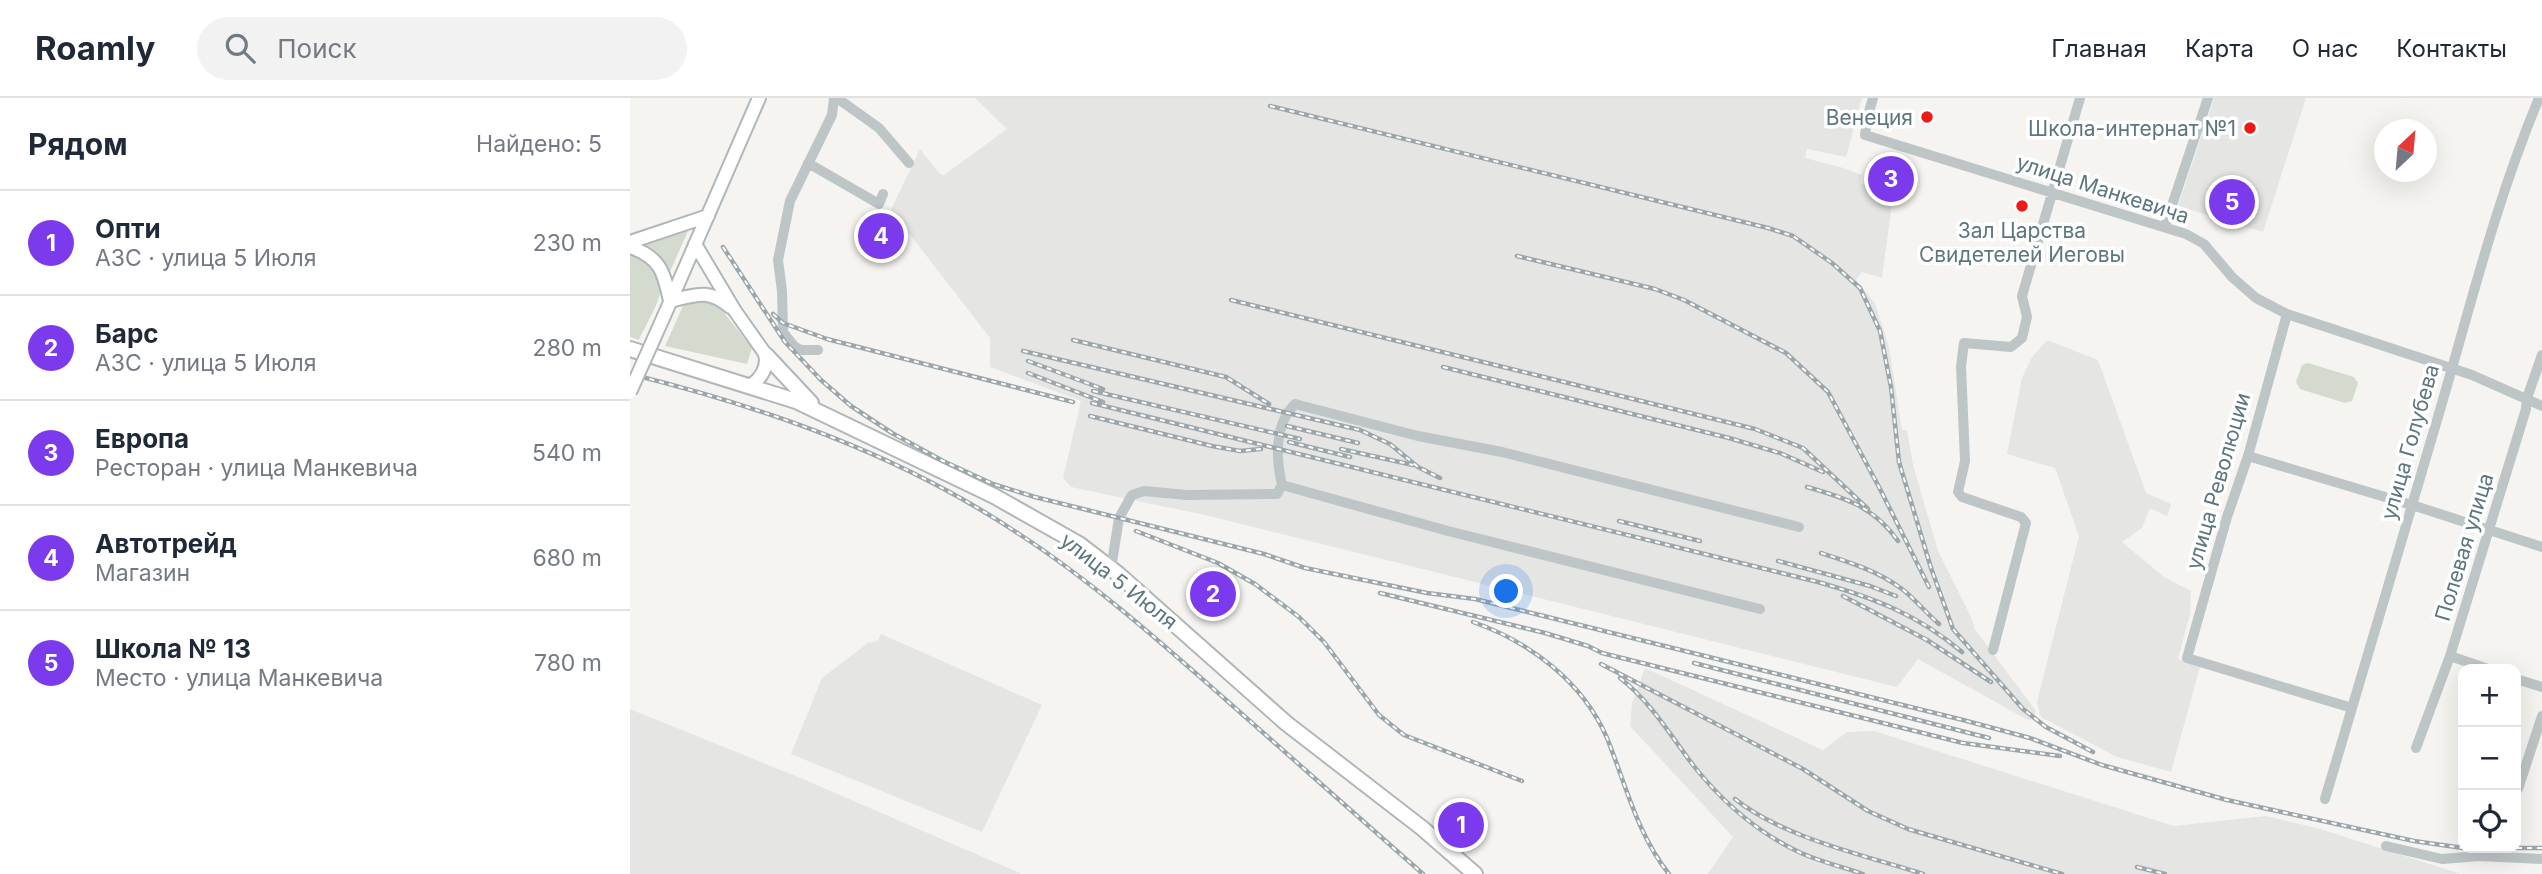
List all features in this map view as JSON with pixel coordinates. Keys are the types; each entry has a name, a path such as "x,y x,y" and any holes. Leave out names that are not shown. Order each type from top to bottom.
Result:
{"highway":[{"name":"улица 5 Июля","path":"630,349 785,397 994,496 1079,544 1286,723 1422,828 1475,874"},
{"path":"766,355 822,414"}],"main road":[{"path":"630,392 759,98"},
{"path":"630,244 708,216"},
{"path":"630,244 646,252 661,268 670,301"},
{"path":"695,244 735,311 766,355 762,375 751,385"},
{"path":"670,301 705,293 717,297 735,311"}],"street":[{"path":"818,350 795,347 783,332 778,260 790,201 832,116 836,98 879,128 909,163"},
{"name":"улица Манкевича","path":"1873,98 1865,135 2186,234 2204,244 2256,298 2287,314 2493,383 2542,406"},
{"path":"1993,650 2026,523 2021,517 1962,497 1958,487 1965,461 1961,366 1964,343 2011,347 2022,338 2027,317 2022,296 2080,98"},
{"path":"2165,226 2208,98"},
{"name":"улица Голубева","path":"2325,799 2501,195 2539,98"},
{"path":"808,163 879,204 883,194"},
{"name":"улица Революции","path":"2287,314 2248,456 2227,517 2187,658 2351,708"},
{"name":"Полевая улица","path":"2416,748 2450,656 2542,355"},
{"path":"1111,569 1119,517 1132,495 1144,491 1186,495 1277,494 1282,485 1277,464 1279,438 1284,414 1295,404 1418,436 1502,452 1799,527"},
{"path":"2248,456 2490,529 2542,548"},
{"path":"1282,485 1448,531 1760,609"},
{"path":"2450,656 2473,664"},
{"path":"2521,681 2542,687"},
{"path":"2521,780 2542,716"},
{"path":"2386,846 2442,859 2479,856 2542,859"}],"shaded area":[{"path":"975,98 1862,98 1846,157 1807,149 1805,158 1862,175 1860,183 1893,196 1882,278 1862,272 1856,280 1875,303 1889,347 1902,430 1907,430 1913,465 1938,551 1974,628 2036,711 2030,721 1918,659 1897,687 1214,517 1071,487 1063,478 1081,401 990,367 990,338 891,210 920,149 940,174 944,175 1007,129"},
{"path":"2214,98 2306,98 2263,232 2178,206"},
{"path":"688,231 669,274 658,256 640,245"},
{"path":"630,254 651,268 660,285 657,303 639,340 630,337"},
{"path":"702,299 717,304 752,348 747,364 665,346 683,306"},
{"path":"2047,340 2098,360 2146,493 2171,504 2167,516 2150,508 2142,528 2122,542 2164,577 2191,591 2190,614 2178,659 2200,667 2171,772 2117,757 2041,717 2037,702 2079,536 2055,468 2007,454 2022,378 2032,357"},
{"path":"2308,363 2354,377 2358,383 2352,401 2345,403 2300,389 2296,382 2302,365"},
{"path":"881,634 1042,705 982,832 791,754 822,678 868,643 878,641"},
{"path":"1645,668 1823,750 1847,732 1874,731 2174,826 2266,816 2317,828 2461,874 1708,874 1733,837 1630,726 1632,703"},
{"path":"630,709 803,779 1022,874 630,874"}],"railway":[{"path":"1270,106 1768,228 1793,236 1832,263 1860,288 1880,331 1891,387 1899,462 1931,568 1953,629 2023,709 2046,727 2093,752"},
{"path":"723,247 785,342 821,380 851,406 892,433 993,484 1264,554 1305,568 1427,593 1475,599 1963,720 2030,738 2102,765 2227,800 2414,841 2458,847"},
{"path":"1517,256 1655,289 1684,300 1786,353 1828,392 1929,587"},
{"path":"1231,300 1755,429 1803,448 1868,509"},
{"path":"773,314 783,323 827,339 1073,402"},
{"path":"1073,340 1226,377 1269,404"},
{"path":"1023,351 1360,430 1390,444 1418,467 1440,478"},
{"path":"1028,361 1103,389"},
{"path":"1443,367 1729,438 1780,453 1823,472"},
{"path":"1028,373 1103,402"},
{"path":"630,374 732,402 832,437 928,480 1019,534 1073,572 1150,634 1423,874"},
{"path":"1093,391 1300,439"},
{"path":"1092,403 1818,582 1858,594 1911,617 1962,652"},
{"path":"1090,416 1212,446 1240,451 1261,449"},
{"path":"1287,426 1358,443"},
{"path":"1289,442 1350,457"},
{"path":"1341,449 1413,465"},
{"path":"1807,487 1858,505 1879,520 1898,541"},
{"path":"1619,521 1700,541"},
{"path":"1136,531 1218,563 1255,584 1299,617 1324,642 1379,715 1404,735 1522,781"},
{"path":"1821,553 1863,568 1893,583 1939,624"},
{"path":"1778,561 1870,586 1896,596"},
{"path":"1380,593 1545,633 1602,653 1963,743 2060,756"},
{"path":"1843,596 1927,640 1991,682"},
{"path":"1473,622 1494,630 1534,653 1552,666 1584,699 1607,738 1640,826 1669,874"},
{"path":"1694,663 1989,738"},
{"path":"1601,664 1803,769 1868,811 1908,829 2062,874"},
{"path":"1620,678 1650,708 1704,779 1742,816 1801,853 1863,874"},
{"path":"1735,799 1755,813 1800,835 1923,874"},
{"path":"2521,848 2542,848"},
{"path":"2137,867 2165,874"}],"place":[{"name":"Венеция","path":"1927,117"},
{"name":"Школа-интернат №1","path":"2250,128"},
{"name":"Европа","path":"1891,179"},
{"name":"Школа № 13","path":"2232,202"},
{"name":"Зал Царства Свидетелей Иеговы","path":"2022,206"},
{"name":"Автотрейд","path":"881,236"},
{"name":"Барс","path":"1213,594"},
{"name":"Опти","path":"1461,825"}]}
